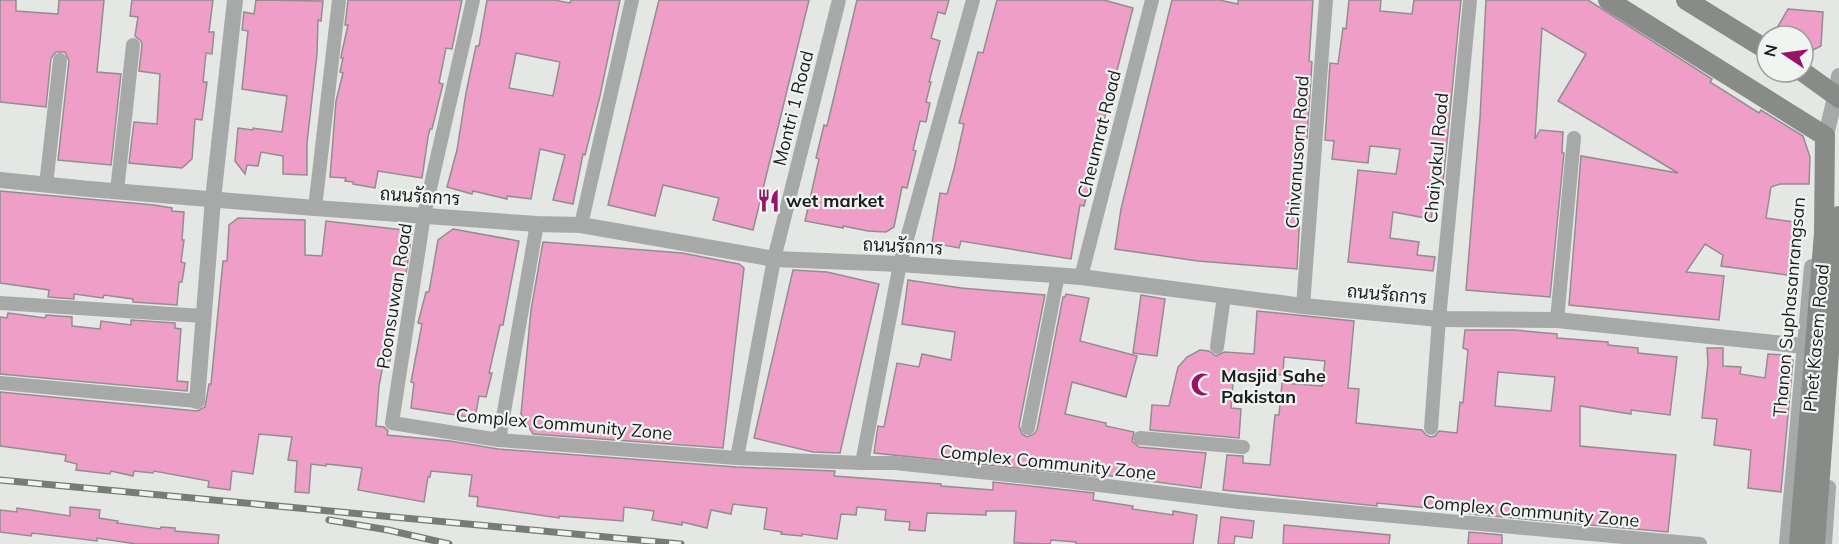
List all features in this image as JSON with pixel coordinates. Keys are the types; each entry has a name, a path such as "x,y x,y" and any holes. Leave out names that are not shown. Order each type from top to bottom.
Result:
{"main road":[{"path":"1608,0 1832,130"},
{"path":"1686,0 1755,43"},
{"path":"1815,78 1838,90"},
{"name":"Phet Kasem Road","path":"1815,544 1833,227 1832,130"},
{"name":"Phet Kasem Road","path":"1799,544 1833,227"}],"street":[{"path":"0,383 197,401 213,199 235,0"},
{"path":"315,208 339,0"},
{"name":"Poonsuwan Road","path":"392,423 424,215 473,0"},
{"path":"581,225 632,0"},
{"name":"Montri 1 Road","path":"737,458 774,259 839,0"},
{"path":"862,463 900,264 973,0"},
{"name":"Cheumrat Road","path":"1081,277 1152,0"},
{"name":"Chivanusorn Road","path":"1303,306 1326,0"},
{"name":"Chaiyakul Road","path":"1431,428 1439,319 1470,0"},
{"path":"117,191 133,45"},
{"path":"46,185 60,60"},
{"name":"Thanon Suphasanrangsan","path":"1787,544 1804,346 1838,90"},
{"path":"1557,320 1574,138"},
{"name":"ถนนรัถการ","path":"0,180 315,208 537,224 581,225 774,259 900,264 1058,275 1303,306 1439,319 1557,320 1804,346"},
{"path":"499,440 537,224"},
{"path":"1028,428 1058,275"},
{"path":"1217,347 1224,296"},
{"path":"0,303 202,316"},
{"path":"1825,544 1839,344"},
{"name":"Complex Community Zone","path":"392,423 499,440 737,458 895,463 1239,502 1700,544"},
{"path":"1140,438 1243,447"}],"building":[{"path":"0,0 16,0 16,11 58,14 59,0 104,0 97,72 121,74 111,165 58,160 69,61 65,52 56,52 51,58 46,107 0,102"},
{"path":"132,0 213,0 209,32 214,32 212,54 206,53 203,82 207,82 202,120 195,119 192,159 182,168 129,163 134,122 157,124 160,74 139,71 142,45 135,36 138,17 130,16"},
{"path":"256,0 323,1 321,21 318,20 317,54 307,143 307,175 283,174 283,156 261,152 258,166 247,165 245,174 235,161 238,128 282,132 287,96 242,89 248,31 242,30 244,12 254,14"},
{"path":"348,0 462,0 452,49 446,48 439,83 443,84 428,137 422,178 378,171 375,188 353,184 353,182 345,181 346,178 330,177 336,101 343,73 340,72 343,58 341,58 348,25 345,25"},
{"path":"487,0 554,0 570,3 571,0 620,0 600,96 585,155 583,154 573,204 553,200 565,155 540,149 531,199 507,196 507,199 473,191 472,194 447,187 457,150 476,46 479,46","holes":["516,53 560,62 553,96 509,88"]},
{"path":"659,0 809,0 753,230 713,220 719,198 663,185 655,216 608,205"},
{"path":"857,0 949,0 945,14 938,12 931,38 940,41 929,82 931,82 926,102 930,103 926,122 920,121 907,188 902,187 894,227 886,232 843,226 843,228 805,221 819,159 816,158 824,125 827,126"},
{"path":"997,0 1104,0 1133,8 1084,206 1080,205 1071,259 961,241 959,248 932,243 940,193 947,194 964,124 959,123 978,52 983,53"},
{"path":"1172,0 1219,0 1238,4 1238,0 1313,0 1309,61 1312,62 1307,138 1304,138 1297,269 1198,261 1115,249 1121,209"},
{"path":"1349,0 1381,0 1380,11 1412,14 1414,0 1461,0 1443,183 1437,183 1431,219 1393,212 1390,238 1419,242 1417,255 1435,257 1433,271 1348,262 1358,170 1396,174 1400,149 1370,146 1368,163 1332,159 1334,141 1325,140 1330,63 1338,64 1343,28 1346,29"},
{"path":"1486,0 1588,0 1712,79 1710,82 1759,113 1761,110 1803,136 1810,157 1809,184 1780,184 1771,187 1766,218 1801,223 1794,276 1721,266 1723,255 1705,244 1686,272 1724,276 1719,320 1569,305 1581,156 1678,173 1558,101 1586,54 1542,28 1535,139 1540,130 1563,132 1562,153 1564,153 1550,297 1466,290 1480,118"},
{"path":"1788,9 1823,12 1821,46 1815,49 1815,24 1779,24"},
{"path":"0,191 154,205 184,212 181,262 185,263 182,282 179,282 177,305 133,302 133,299 104,295 103,298 74,294 74,299 48,297 49,290 0,283"},
{"path":"238,218 305,220 305,255 322,256 326,221 412,231 406,274 404,274 400,296 397,295 390,361 384,360 379,386 376,426 384,427 388,431 387,435 450,441 498,449 736,467 835,471 834,476 941,484 941,486 993,490 993,482 1094,493 1093,500 1133,506 1132,509 1173,515 1173,511 1197,515 1193,544 1076,544 1076,542 1051,540 1050,544 1014,543 1016,511 986,511 986,515 927,513 925,531 909,530 910,522 885,520 886,510 857,507 856,515 841,514 837,539 802,534 802,536 781,534 782,532 764,529 767,508 733,504 731,514 711,510 707,528 682,522 682,525 652,520 654,511 624,507 623,521 559,516 559,518 477,506 478,497 469,496 472,475 431,471 424,502 358,490 362,468 326,464 326,466 311,464 309,493 295,492 297,461 288,460 292,437 259,434 253,474 232,471 230,490 208,487 209,481 154,471 153,473 134,471 133,476 111,471 110,474 76,470 77,464 65,461 66,455 0,446 0,392 197,411 205,407 209,384 211,384 223,261 227,261 229,225"},
{"path":"453,229 519,241 503,325 500,325 489,373 492,373 486,397 479,396 475,418 411,408 414,383 411,382 422,324 418,323 426,292 429,292 438,240"},
{"path":"543,242 682,253 739,264 744,268 723,448 533,434 521,414 531,310"},
{"path":"793,270 827,272 879,284 840,453 813,452 754,438"},
{"path":"908,280 961,288 1045,295 1019,426 1022,434 1027,437 1037,430 1063,297 1066,294 1089,298 1080,341 1137,356 1126,397 1072,382 1065,414 1134,432 1132,441 1139,447 1206,453 1201,488 1097,474 1096,476 874,453 878,426 884,427 897,363 919,367 922,354 951,360 955,332 902,324"},
{"path":"1141,295 1165,299 1157,356 1133,353"},
{"path":"1257,311 1354,321 1348,388 1359,389 1356,423 1422,430 1430,437 1435,436 1439,431 1457,433 1460,402 1463,403 1468,350 1463,348 1465,330 1514,330 1557,334 1557,338 1608,342 1608,345 1638,348 1638,353 1677,357 1670,415 1631,410 1631,414 1580,406 1580,446 1676,455 1668,532 1223,490 1227,455 1243,456 1243,463 1270,465 1275,415 1279,415 1282,383 1322,386 1325,361 1284,357 1283,375 1234,371 1231,408 1241,409 1239,438 1150,430 1152,405 1169,406 1178,367 1187,357 1200,350 1209,351 1216,356 1224,352 1254,354","holes":["1498,372 1555,377 1551,411 1495,406"]},
{"path":"8,313 45,318 46,315 72,317 72,326 100,329 101,321 131,325 131,320 175,323 175,328 181,329 177,381 188,382 187,391 0,374 0,317 7,318"},
{"path":"1707,348 1723,348 1723,366 1741,367 1740,374 1765,378 1768,354 1786,355 1793,360 1781,492 1748,488 1751,450 1714,445 1717,419 1702,418 1708,363"},
{"path":"70,507 100,510 99,518 118,521 117,523 160,529 161,527 175,528 175,531 219,535 218,544 136,544 97,538 97,541 32,533 31,536 0,532 0,510 17,512 17,508 70,516"},
{"path":"1221,517 1254,521 1252,538 1235,536 1234,544 1218,544"},
{"path":"1284,525 1390,535 1389,544 1283,544"},
{"path":"1469,532 1502,535 1502,544 1468,544"}],"railway":[{"path":"0,480 681,544"},
{"path":"329,520 449,544"}],"place":[{"name":"wet market","path":"768,200"},
{"name":"Masjid Sahe Pakistan","path":"1203,385"}]}
